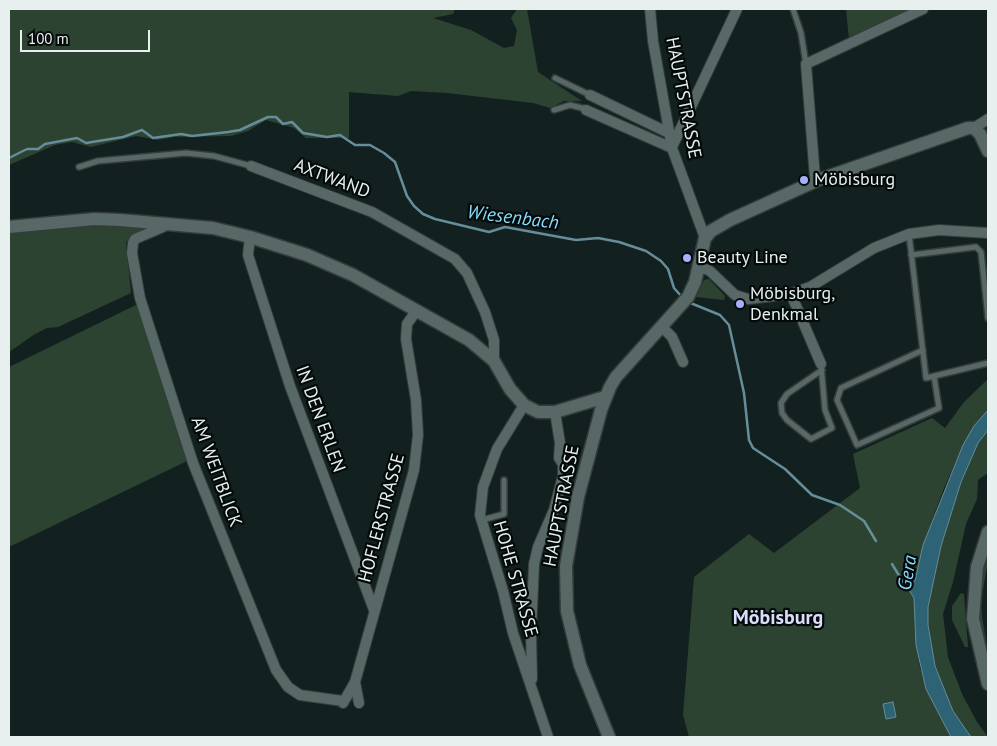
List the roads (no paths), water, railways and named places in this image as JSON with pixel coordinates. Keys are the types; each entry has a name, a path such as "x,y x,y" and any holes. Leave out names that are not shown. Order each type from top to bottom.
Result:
{"street":[{"name":"HAUPTSTRASSE","path":"609,737 580,665 567,611 566,566 578,496 605,397 616,377 686,301 696,282 705,238 672,148 653,40 650,9"},
{"path":"586,110 672,148 737,9"},
{"path":"818,180 816,178 806,64 923,9"},
{"path":"590,95 671,134"},
{"path":"705,238 711,230 730,220 818,180 934,139 968,128 974,128 988,119"},
{"path":"974,128 980,134 988,152"},
{"name":"AXTWAND","path":"251,166 372,212 455,259 466,273 485,312 494,340 494,361"},
{"path":"9,227 94,219 213,228 250,237 307,255 353,275 469,340 494,361 510,389 524,406 538,412 555,412 605,397"},
{"name":"AM WEITBLICK","path":"166,223 163,227 136,239 133,243 132,253 140,298 193,463 276,670 288,688 300,695 343,702"},
{"path":"698,266 710,271 741,299 791,294 810,287 874,248 909,234 939,230 988,233"},
{"name":"IN DEN ERLEN","path":"250,237 248,255 290,386 374,610"},
{"path":"791,294 808,342 821,367"},
{"name":"HOFLERSTRASSE","path":"343,702 355,682 414,470 418,435 416,400 406,339 407,324 417,310"},
{"path":"663,328 672,338 683,362"},
{"name":"HOHE STRASSE","path":"524,406 497,449 483,487 482,520 513,633 548,737"},
{"path":"531,686 534,564 538,547 554,510 563,476 563,464 559,458 560,443 555,412"},
{"path":"988,532 977,567 973,619 988,684"},
{"path":"355,682 359,703"}],"lane":[{"path":"793,9 801,33 806,64"},
{"path":"555,78 590,95"},
{"path":"554,110 570,105 586,110"},
{"name":"AXTWAND","path":"79,167 98,162 186,153 214,156 251,166"},
{"path":"97,155 98,162"},
{"path":"909,234 926,378 988,364"},
{"path":"911,255 976,247 981,252 988,318"},
{"path":"923,350 841,388 837,400 857,445 938,408 934,376"},
{"path":"821,367 825,410 832,428 811,439 787,420 782,413 781,403 787,394 821,367"},
{"path":"482,520 504,514 504,480"}],"water":[{"path":"988,410 988,430 978,443 961,482 941,546 928,607 928,625 935,666 953,711 971,737 951,737 926,689 916,645 914,598 907,587 915,581 923,545 963,445 974,426"},
{"path":"893,702 896,717 886,719 883,704"}],"waterway":[{"name":"Wiesenbach","path":"9,158 27,149 38,149 45,144 77,138 86,143 123,137 142,130 153,138 181,134 192,136 240,130 268,117 276,117 283,124 292,122 303,133 327,137 340,135 355,145 370,145 384,153 395,162 407,196 423,214 435,219 489,232 505,227 576,240 598,238 619,242 646,251 661,261 668,269 674,288 682,297"},
{"name":"Wiesenbach","path":"688,302 720,315 729,325 744,393 749,440 753,448 785,469 812,495 840,505 864,521 876,541"},
{"name":"Wiesenbach","path":"892,564 903,582 911,588"}],"place":[{"name":"Möbisburg","path":"804,180"},
{"name":"Beauty Line","path":"687,258"},
{"name":"Möbisburg, Denkmal","path":"740,304"}],"district":[{"name":"Möbisburg","path":"778,618"}],"water label":[{"name":"Gera","path":"908,573"}]}
